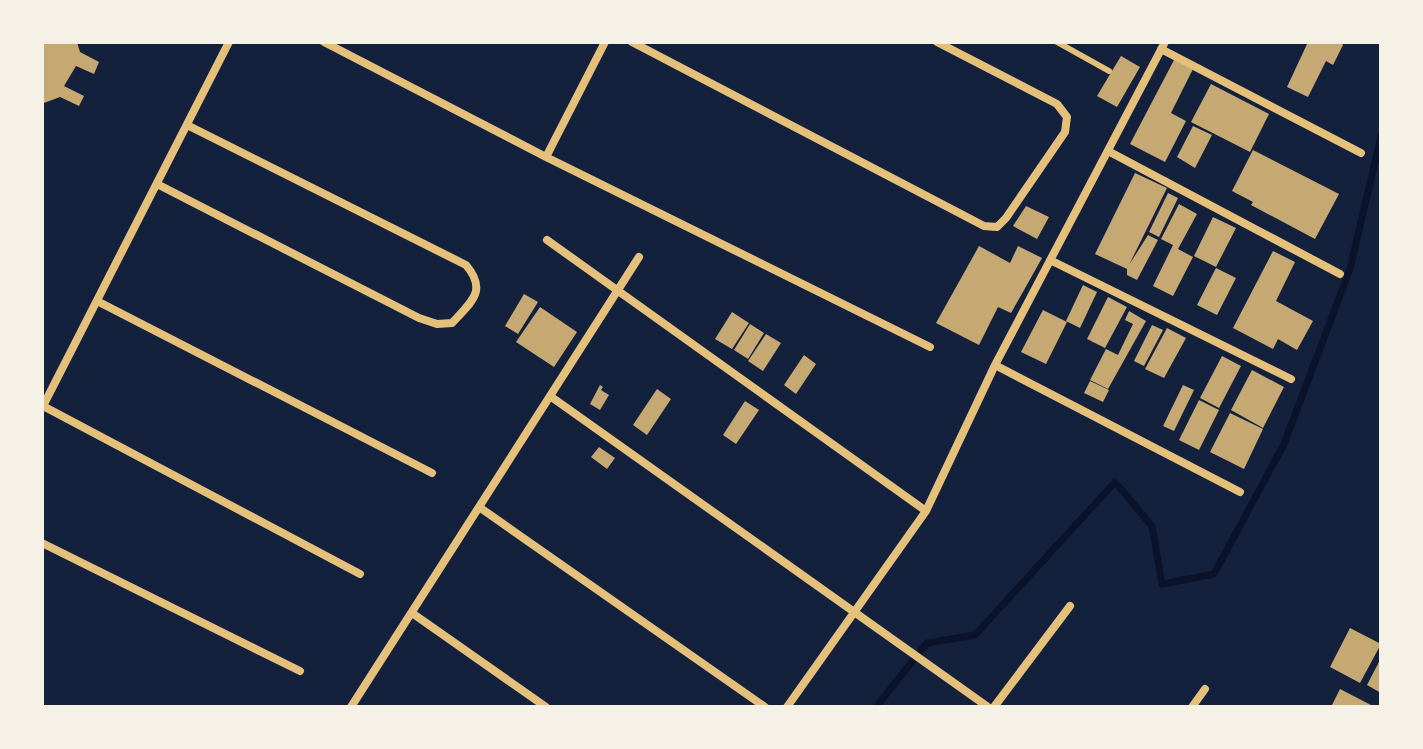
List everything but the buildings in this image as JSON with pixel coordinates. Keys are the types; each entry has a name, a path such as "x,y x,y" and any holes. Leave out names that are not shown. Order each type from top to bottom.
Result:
{"street":[{"path":"229,42 43,407 360,574"},
{"path":"324,42 546,157 930,347"},
{"path":"546,157 605,42"},
{"path":"632,42 984,226 997,227 1065,132 1067,117 1057,104 937,42"},
{"path":"787,707 926,511 995,365 1163,46 1361,153"},
{"path":"157,184 419,318 437,324 452,323 471,302 478,288 477,278 466,265 187,125"},
{"path":"1108,151 1340,274"},
{"path":"547,240 926,511"},
{"path":"351,707 639,257"},
{"path":"1050,260 1291,379"},
{"path":"97,301 432,473"},
{"path":"995,365 1240,492"},
{"path":"550,396 991,707 1070,606"},
{"path":"479,507 765,707"},
{"path":"42,543 300,671"},
{"path":"412,613 546,707"},
{"path":"1192,707 1205,689"}],"lane":[{"path":"1057,42 1109,71"}],"waterway":[{"path":"876,707 927,643 975,635 1115,482 1152,526 1162,584 1214,574 1284,444 1350,269 1381,136"}]}
